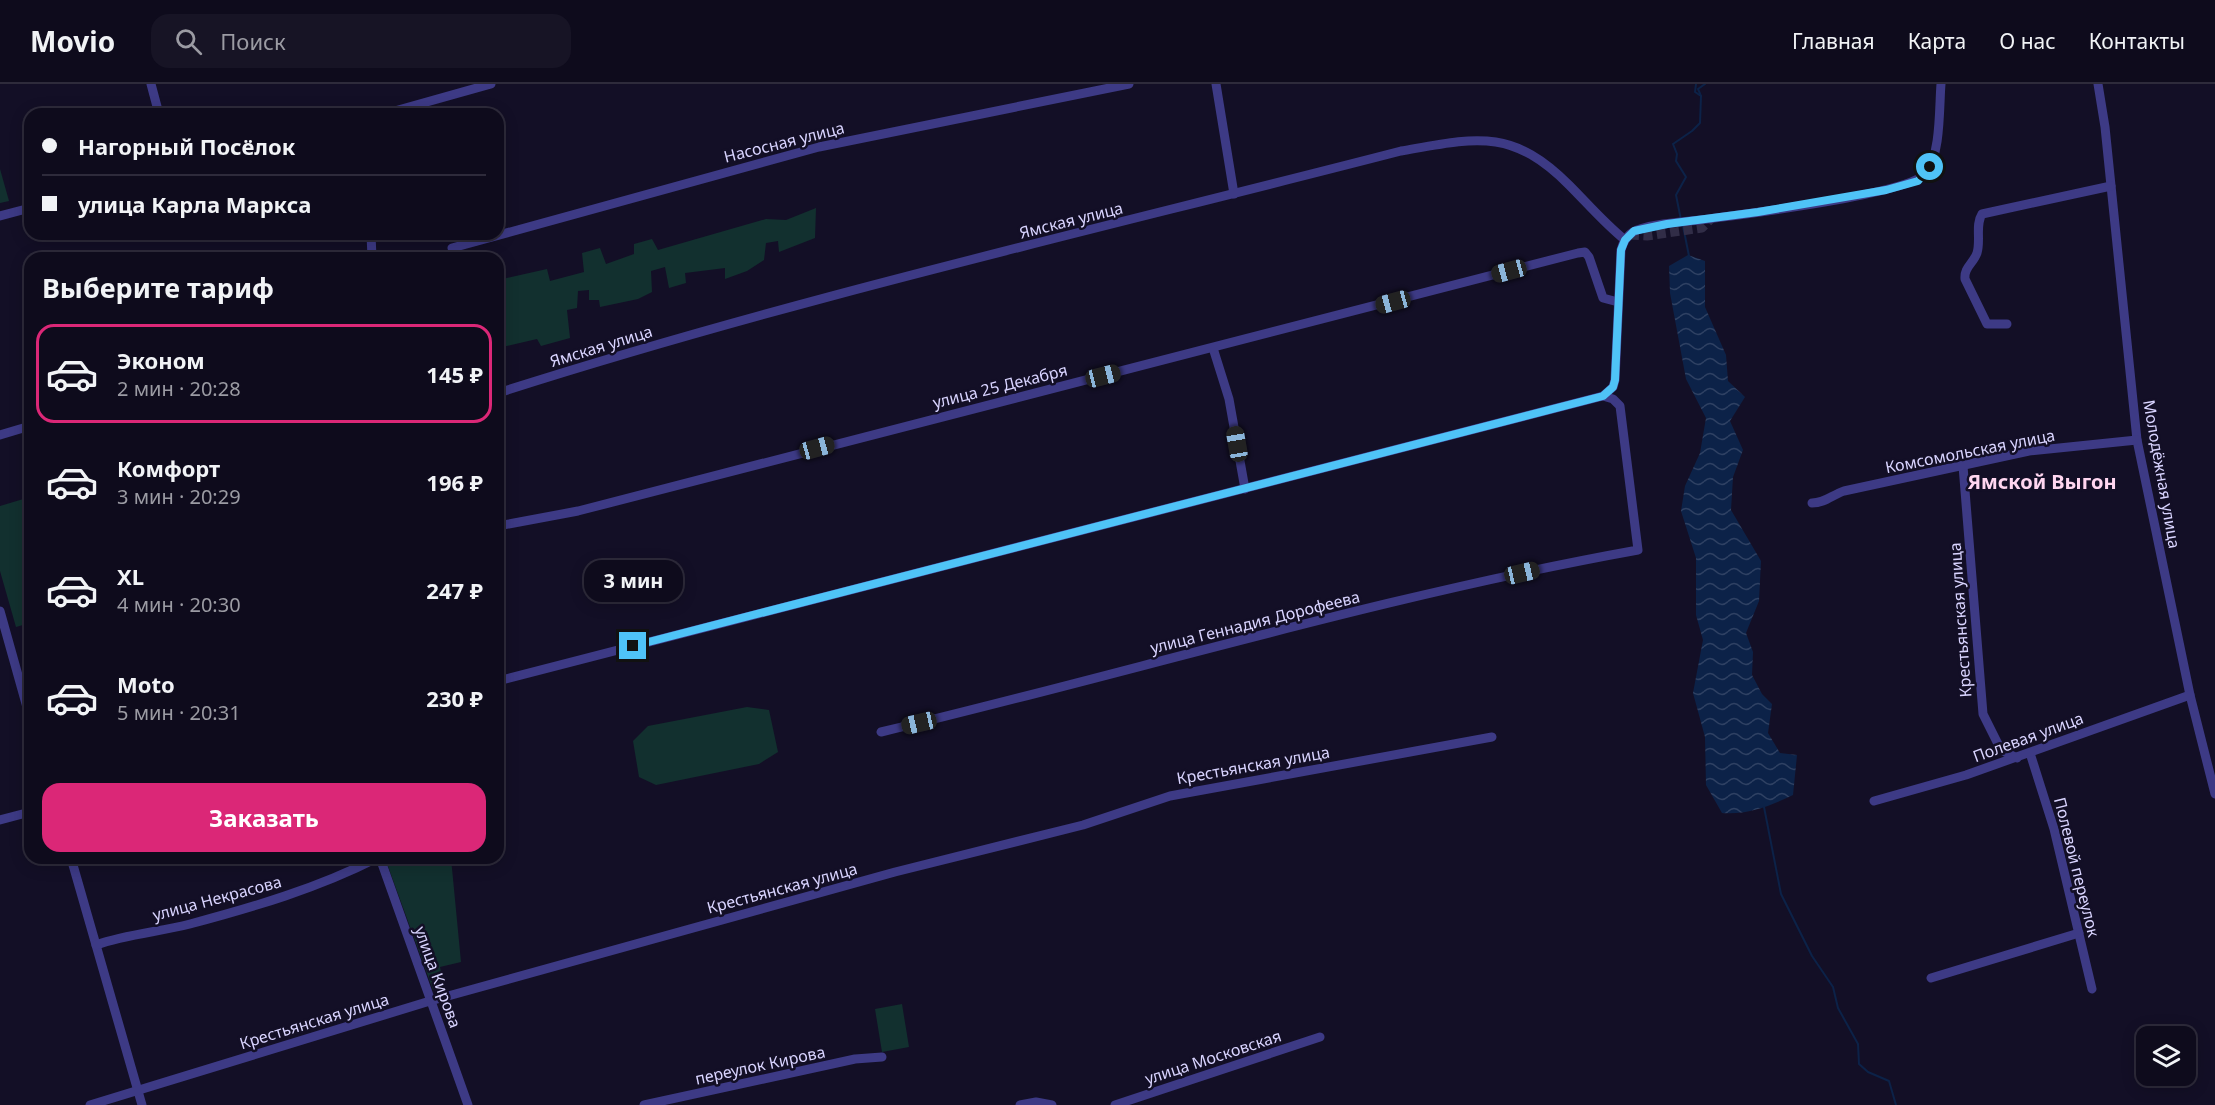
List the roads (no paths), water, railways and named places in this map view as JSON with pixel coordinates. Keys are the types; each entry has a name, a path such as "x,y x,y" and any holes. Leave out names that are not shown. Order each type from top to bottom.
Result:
{"street":[{"path":"151,84 157,108"},
{"path":"406,108 491,84"},
{"name":"Насосная улица","path":"504,234 819,147 1129,84"},
{"path":"1216,84 1234,194"},
{"path":"504,679 1603,396 1613,387 1615,380 1620,261 1625,240 1636,226 1721,211 1724,216 1758,212 1886,190 1918,181 1928,171 1935,153 1941,84"},
{"name":"Молодёжная улица","path":"2098,84 2111,186 2137,440 2190,695 2215,794"},
{"name":"Ямская улица","path":"504,391 612,357 830,296 1401,151 1444,143 1488,140 1523,150 1551,168 1603,222 1625,240"},
{"path":"2007,324 1987,324 1965,279 1964,273 1977,254 1979,220 1982,214 2111,186"},
{"path":"0,216 24,210"},
{"name":"Насосная улица","path":"452,248 481,240"},
{"name":"улица 25 Декабря","path":"504,525 578,511 1582,252 1589,257 1603,298 1618,302"},
{"path":"1213,348 1228,399 1245,489"},
{"name":"улица Геннадия Дорофеева","path":"881,732 1322,620 1566,563 1638,550 1620,406 1613,399 1603,396"},
{"path":"0,435 24,428"},
{"name":"Комсомольская улица","path":"1812,503 1827,500 1844,491 2029,451 2137,440"},
{"name":"Крестьянская улица","path":"1964,466 1983,714 2001,750 2017,758"},
{"path":"0,611 24,697"},
{"name":"Полевая улица","path":"1874,801 2017,758 2190,695"},
{"name":"Крестьянская улица","path":"90,1105 430,1001 895,872 1083,825 1170,796 1491,737"},
{"name":"Полевой переулок","path":"2030,753 2054,829 2091,989"},
{"path":"0,820 24,814"},
{"path":"73,864 142,1105"},
{"name":"улица Некрасова","path":"96,945 126,936 191,924 326,882 365,864"},
{"name":"улица Кирова","path":"380,864 468,1105"},
{"path":"1931,978 2079,933"},
{"name":"улица Московская","path":"1115,1105 1320,1037"},
{"name":"переулок Кирова","path":"644,1105 855,1059 882,1057"},
{"path":"1020,1105 1036,1102 1052,1105"}],"water":[{"path":"1688,255 1705,261 1705,307 1726,355 1728,381 1745,397 1730,421 1743,450 1733,477 1731,510 1761,561 1759,601 1746,633 1753,652 1752,675 1762,694 1772,704 1768,733 1780,753 1797,755 1793,795 1767,806 1741,813 1722,813 1706,785 1705,737 1693,693 1703,640 1696,615 1696,558 1681,511 1685,486 1700,453 1706,418 1686,379 1670,293 1669,266"}],"waterway":[{"path":"1681,220 1676,195 1686,177 1676,161 1677,154 1673,144 1700,123 1701,96 1695,92 1696,84"},
{"path":"1701,96 1698,89 1705,84"},
{"path":"1683,226 1689,256"},
{"path":"1764,807 1781,894 1812,956 1833,987 1838,1008 1858,1044 1859,1064 1868,1072 1889,1081 1896,1105"}],"tunnel":[{"path":"1630,235 1647,236 1702,228 1712,218"}],"district":[{"name":"Ямской Выгон","path":"2042,482"}]}
